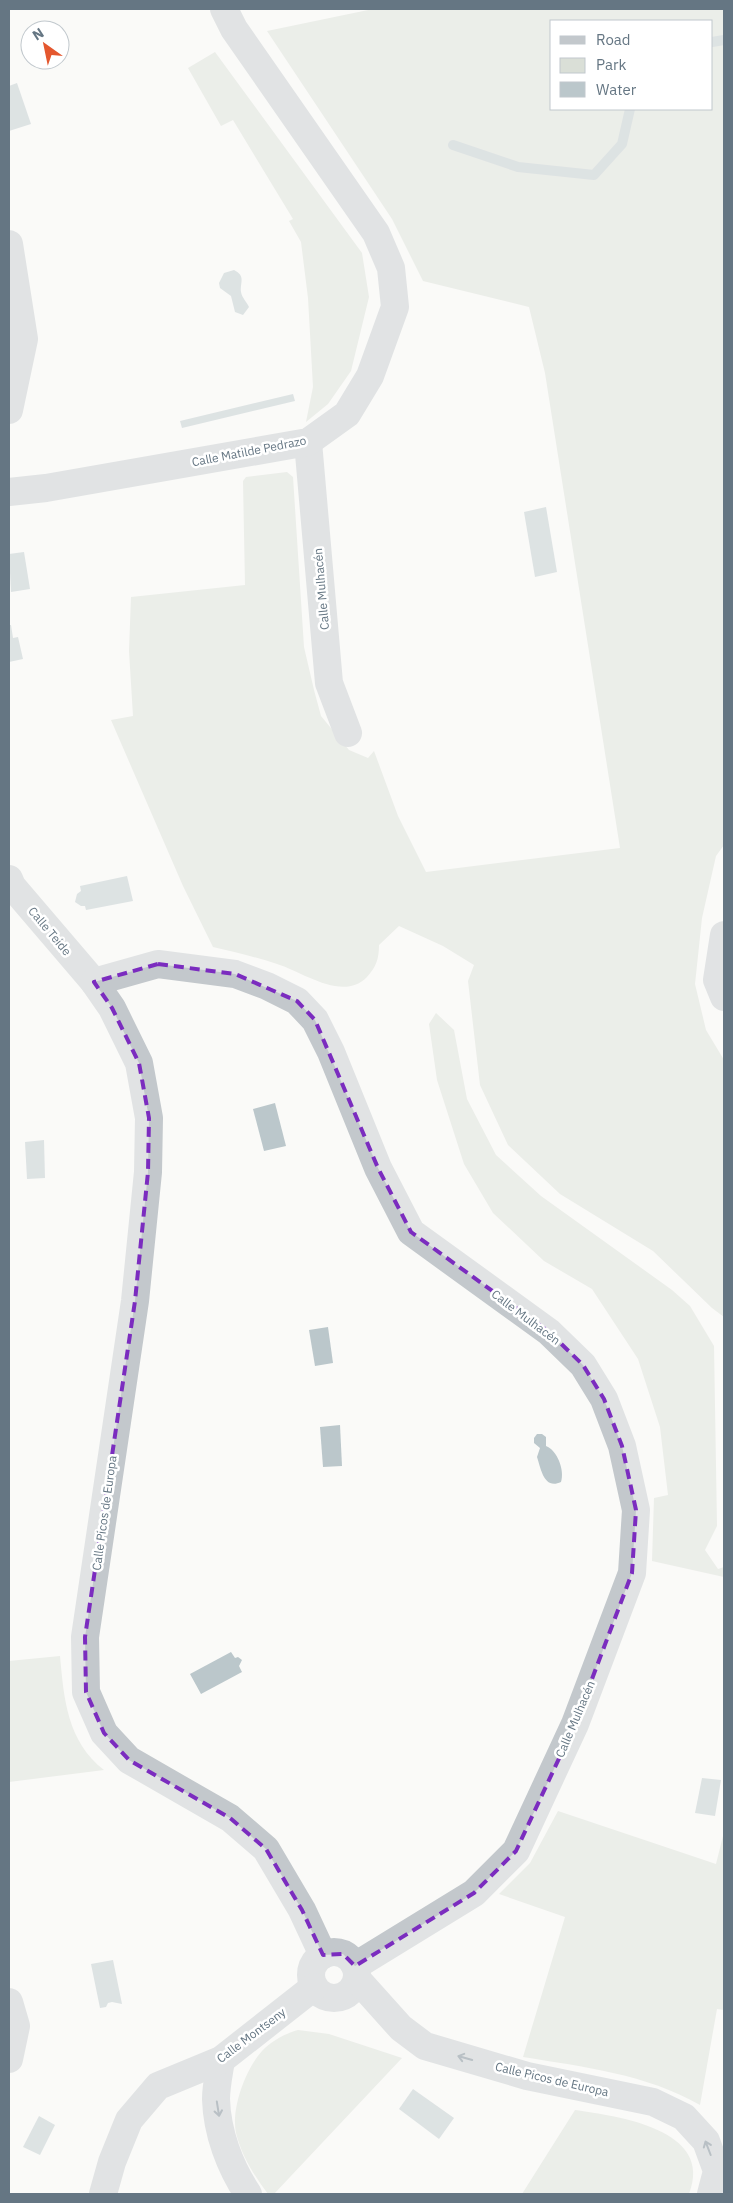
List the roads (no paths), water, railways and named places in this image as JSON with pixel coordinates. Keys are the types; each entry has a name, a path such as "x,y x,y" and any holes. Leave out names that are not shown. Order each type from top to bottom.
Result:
{"street":[{"name":"Calle Matilde Pedrazo","path":"9,492 46,488 308,442 347,414 370,376 395,307 391,268 376,233 234,29 224,9"},
{"path":"9,244 24,339 9,410"},
{"name":"Calle Mulhacén","path":"308,442 329,683 348,733"},
{"name":"Calle Teide","path":"9,879 12,886 94,982"},
{"path":"724,935 717,980 724,997"},
{"name":"Calle Mulhacén","path":"94,982 158,964 235,974 267,986 297,1001 314,1020 331,1052 378,1168 411,1232 549,1332 583,1365 604,1400 622,1446 636,1510 632,1573 575,1724 516,1850 474,1893 356,1972"},
{"name":"Calle Picos de Europa","path":"94,982 112,1008 139,1063 149,1118 148,1163 135,1301 85,1637 86,1692 104,1733 129,1760 230,1818 266,1850 302,1910 323,1955"},
{"path":"333,1952 343,1954 351,1960 356,1972 352,1989 344,1996 332,1998 322,1995 314,1987 311,1978 312,1969 316,1961 323,1955 333,1952"},
{"name":"Calle Picos de Europa","path":"356,1972 401,2028 424,2046 527,2076 653,2102 684,2116 706,2141 717,2171 711,2194"},
{"name":"Calle Montseny","path":"103,2194 112,2162 129,2120 158,2086 221,2060 314,1987"},
{"path":"9,2002 16,2026 9,2059"},
{"path":"221,2060 216,2099 222,2137 235,2174 248,2194"}],"water":[{"path":"17,83 31,124 9,131 9,86"},
{"path":"234,270 241,277 242,294 249,307 243,315 235,312 231,296 220,288 219,283 224,273"},
{"path":"293,394 295,401 182,428 180,421"},
{"path":"546,507 557,572 535,577 524,512"},
{"path":"24,552 30,589 11,592 9,554"},
{"path":"9,625 11,625 13,638 18,637 23,659 9,662"},
{"path":"127,876 133,901 86,910 85,906 75,902 77,894 81,891 80,886"},
{"path":"275,1103 286,1146 264,1151 253,1109"},
{"path":"44,1140 45,1178 27,1179 25,1142"},
{"path":"328,1327 333,1363 315,1366 309,1330"},
{"path":"340,1425 342,1466 323,1467 320,1427"},
{"path":"537,1434 542,1434 546,1437 546,1446 557,1456 562,1472 561,1482 551,1483 544,1477 537,1457 540,1448 534,1443 534,1438"},
{"path":"231,1652 235,1658 238,1657 242,1660 239,1666 242,1672 201,1694 190,1674"},
{"path":"702,1778 721,1780 715,1816 695,1813"},
{"path":"113,1960 122,2004 112,2002 108,2003 106,2007 100,2008 91,1964"},
{"path":"413,2089 454,2118 439,2139 399,2109"},
{"path":"39,2116 55,2125 40,2155 23,2147"}],"waterway":[{"path":"713,42 724,40"},
{"path":"453,145 518,167 594,175 622,144 630,110"}]}
